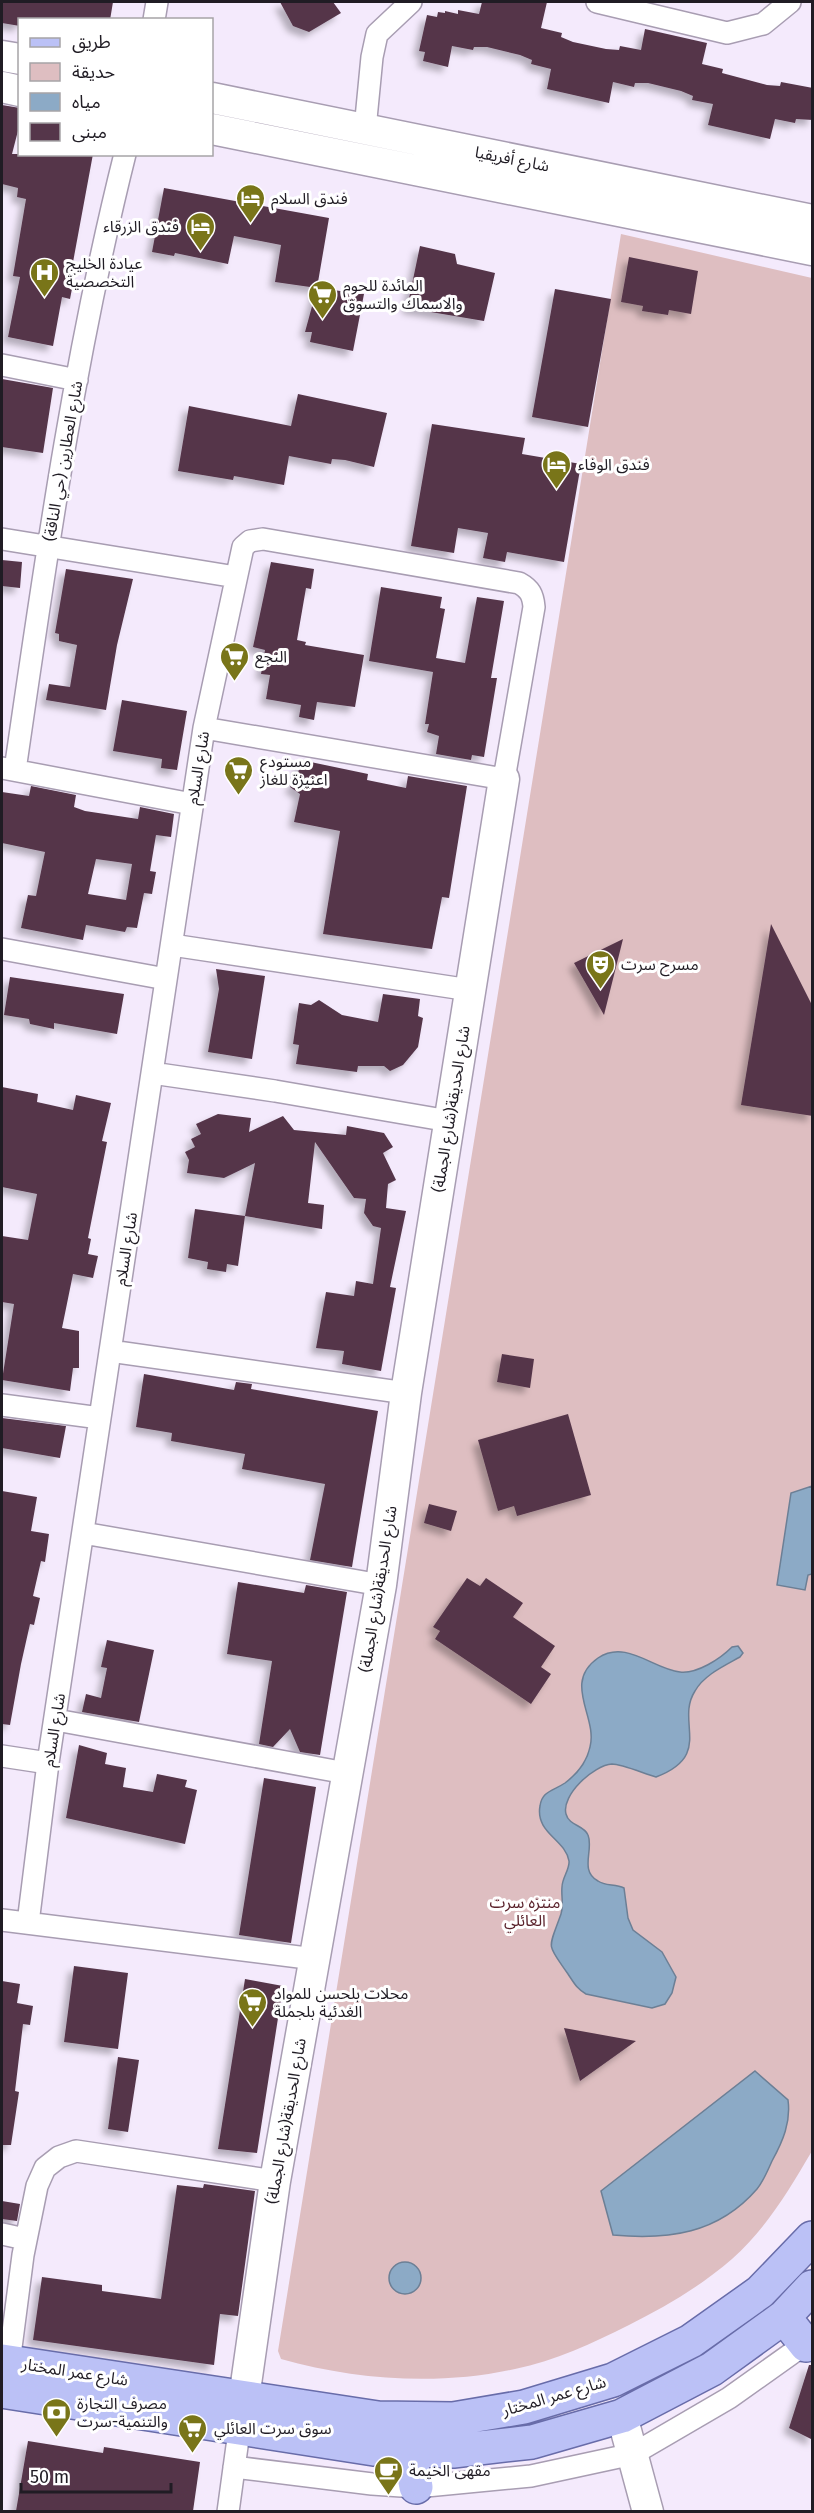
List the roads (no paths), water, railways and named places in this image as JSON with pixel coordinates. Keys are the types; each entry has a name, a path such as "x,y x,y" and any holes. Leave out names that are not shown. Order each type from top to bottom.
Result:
{"main road":[{"name":"شارع عمر المختار","path":"242,2414 453,2420 524,2407 613,2380 691,2341 760,2292 813,2238"},
{"path":"4,2372 242,2414 374,2449 453,2451 532,2442 622,2416 712,2369 784,2317 813,2287"},
{"path":"784,2317 809,2342"},
{"path":"409,2450 416,2487"}],"street":[{"path":"154,18 157,2"},
{"path":"365,129 372,57 377,34 411,2"},
{"path":"597,2 727,33 763,24 790,2"},
{"path":"2,56 18,59"},
{"path":"2,87 18,91"},
{"name":"شارع أفريقيا","path":"213,98 813,220"},
{"name":"شارع أفريقيا","path":"213,129 813,250"},
{"name":"شارع العطارين (حي الناقة)","path":"8,769 77,380 125,156"},
{"path":"2,365 77,380"},
{"path":"2,539 236,577"},
{"name":"شارع السلام","path":"28,1923 48,1763 192,804 204,728 243,548 250,541 263,539 519,583 528,588 534,607 504,779"},
{"path":"204,728 504,779"},
{"path":"8,769 192,804"},
{"name":"شارع الحديقة(شارع الجملة)","path":"242,2414 275,2181 381,1586 406,1393 504,779"},
{"path":"172,945 470,990"},
{"path":"2,949 166,979"},
{"path":"152,1073 275,1091 449,1121"},
{"path":"110,1351 406,1393"},
{"path":"2,1405 100,1418"},
{"path":"83,1533 381,1586"},
{"path":"56,1720 346,1773"},
{"path":"2,1756 48,1763"},
{"path":"2,1920 315,1959"},
{"path":"4,2372 25,2239 38,2186 45,2168 59,2157 76,2151 275,2181"},
{"path":"2,2234 25,2239"},
{"path":"234,2467 372,2484 416,2487 531,2476 633,2454 729,2398 809,2342"},
{"path":"228,2511 242,2414"},
{"path":"622,2416 648,2511"}],"water":[{"path":"812,1486 812,1574 808,1575 805,1590 777,1585 791,1493"},
{"path":"738,1646 743,1653 740,1657 709,1676 695,1691 690,1703 689,1748 684,1759 674,1768 656,1777 616,1764 605,1766 580,1782 569,1798 566,1806 568,1818 588,1835 589,1872 592,1877 604,1884 624,1888 628,1918 633,1930 662,1952 676,1977 672,1993 665,2004 652,2008 586,1994 574,1983 551,1946 562,1911 562,1884 569,1861 562,1847 546,1830 540,1815 543,1797 574,1776 589,1752 591,1736 583,1701 583,1678 588,1668 598,1658 608,1653 629,1653 670,1670 687,1672 708,1665 732,1647"},
{"path":"755,2071 788,2100 789,2108 783,2139 757,2189 726,2216 691,2231 653,2236 613,2235 601,2191"},
{"path":"405,2262 416,2267 421,2278 416,2289 405,2294 394,2289 389,2278 394,2267"}],"place":[{"name":"فندق السلام","path":"250,224"},
{"name":"فندق الزرقاء","path":"200,252"},
{"name":"عيادة الخليج التخصصية","path":"45,298"},
{"name":"المائدة للحوم والاسماك والتسوق","path":"322,320"},
{"name":"فندق الوفاء","path":"557,490"},
{"name":"النجع","path":"234,682"},
{"name":"مستودع اعنيزة للغاز","path":"239,796"},
{"name":"مسرح سرت","path":"600,990"},
{"name":"محلات بلحسن للمواد الغدئية بلجملة","path":"253,2028"},
{"name":"مصرف التجارة والتنمية-سرت","path":"56,2438"},
{"name":"سوق سرت العائلي","path":"193,2454"},
{"name":"مقهى الخيمة","path":"388,2496"}],"park label":[{"name":"منتزه سرت العائلي","path":"525,1911"}]}
